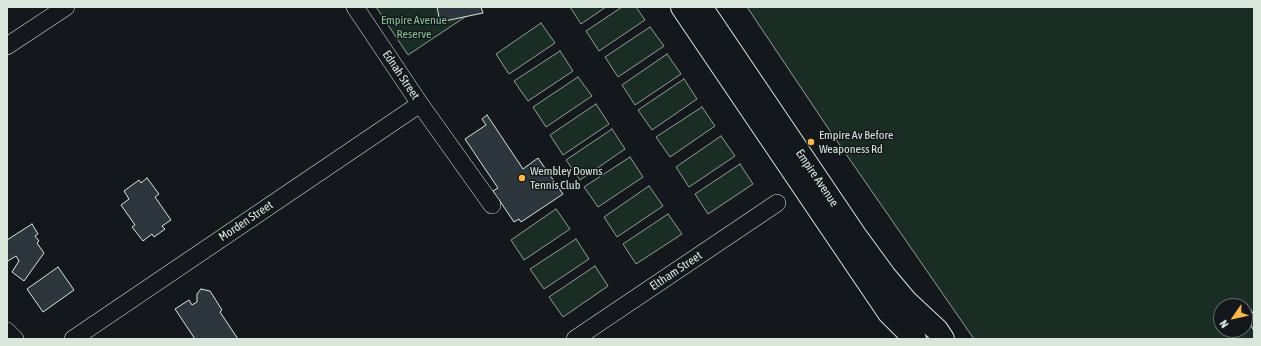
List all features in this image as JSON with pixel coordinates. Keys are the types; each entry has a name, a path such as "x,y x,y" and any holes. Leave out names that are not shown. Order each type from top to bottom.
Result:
{"main road":[{"name":"Empire Avenue","path":"682,7 889,313 915,339"},
{"name":"Empire Avenue","path":"702,7 851,229 885,276 906,301 937,330 943,339"}],"street":[{"path":"7,46 66,7"},
{"name":"Ednah Street","path":"355,7 420,104 492,205"},
{"name":"Morden Street","path":"73,339 420,104"},
{"name":"Eltham Street","path":"575,339 777,204"},
{"path":"7,331 14,339"}],"green space":[{"name":"Empire Avenue Reserve","path":"376,7 480,7 408,55"},
{"path":"570,7 606,7 581,24"},
{"path":"622,7 636,7 645,20 599,51 586,31"},
{"path":"747,7 1254,7 1254,339 974,339 828,128"},
{"path":"541,23 555,43 509,74 496,54"},
{"path":"650,27 664,46 618,77 605,57"},
{"path":"560,51 573,71 528,101 514,81"},
{"path":"667,54 681,74 635,105 622,85"},
{"path":"578,77 592,96 546,127 533,107"},
{"path":"684,79 697,99 652,130 638,110"},
{"path":"596,104 609,124 563,155 550,135"},
{"path":"702,107 715,126 670,157 656,137"},
{"path":"612,129 625,149 580,180 566,160"},
{"path":"721,136 735,156 689,187 676,167"},
{"path":"630,157 643,177 598,207 584,187"},
{"path":"740,164 753,184 708,214 695,194"},
{"path":"649,186 663,206 617,237 604,217"},
{"path":"556,209 570,229 524,260 511,240"},
{"path":"668,214 682,234 636,264 623,244"},
{"path":"576,239 589,259 544,289 530,269"},
{"path":"595,266 608,286 563,317 549,297"}],"building":[{"path":"437,7 481,7 483,13 440,22"},
{"name":"Wembley Downs Tennis Club","path":"487,115 523,169 538,158 563,194 521,222 519,219 514,222 493,191 498,188 465,139 486,125 482,119"},
{"path":"147,178 159,194 155,197 171,220 162,226 165,229 154,237 152,234 143,241 132,227 135,225 121,205 129,199 124,191 139,180 141,183"},
{"path":"32,224 38,234 35,236 39,241 37,243 44,253 24,281 12,272 19,261 16,256 8,261 7,240"},
{"path":"58,267 74,290 43,312 27,289"},
{"path":"201,289 210,291 222,310 220,312 238,339 195,339 175,309 189,300 192,305 197,302 197,294"},
{"path":"1253,313 1254,315 1254,331 1253,329"}],"place":[{"name":"Empire Av Before Weaponess Rd","path":"811,142"},
{"name":"Wembley Downs Tennis Club","path":"522,178"}]}
